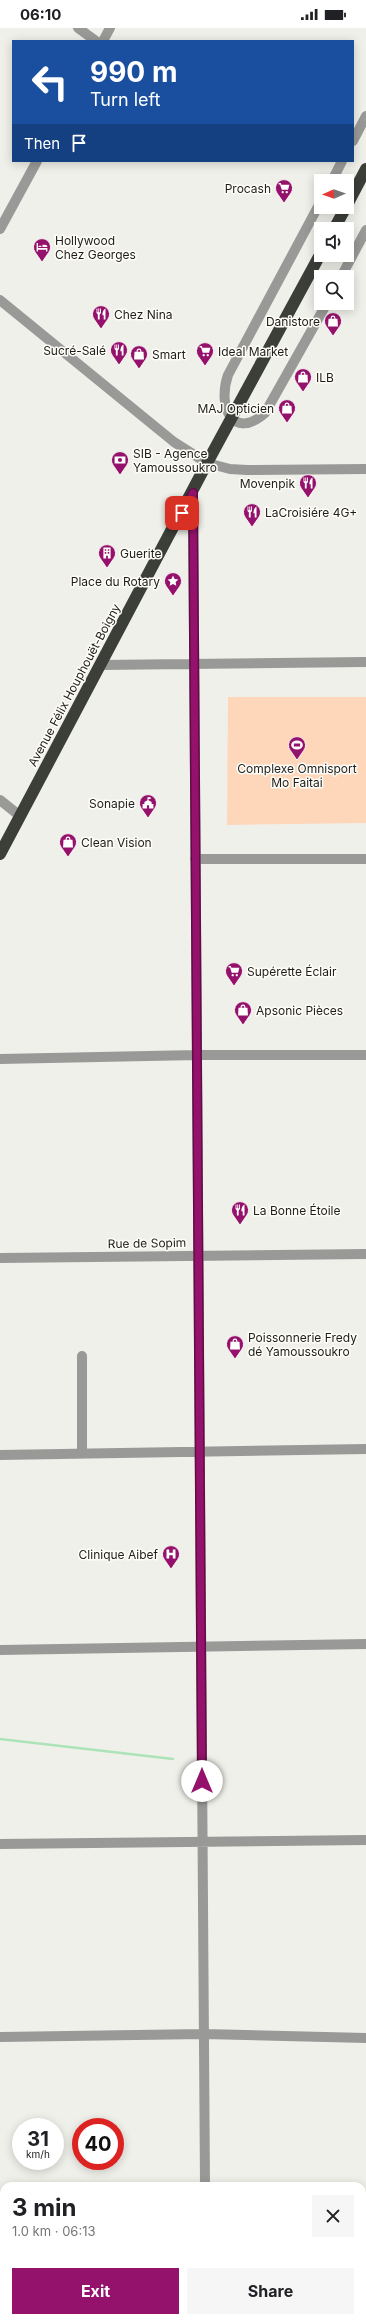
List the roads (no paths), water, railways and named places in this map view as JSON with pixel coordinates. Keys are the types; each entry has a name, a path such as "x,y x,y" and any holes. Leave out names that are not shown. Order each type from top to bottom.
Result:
{"highway":[{"path":"354,191 366,169"},
{"name":"Avenue Félix Houphouët-Boigny","path":"0,854 193,493 207,462 232,419 316,262"}],"street":[{"path":"78,28 95,40"},
{"path":"104,40 110,28"},
{"path":"354,139 366,116"},
{"path":"0,229 36,162"},
{"path":"336,174 342,162"},
{"path":"314,214 228,376 223,399 227,414 232,419 240,422 253,421 265,413 323,310"},
{"path":"345,270 366,230"},
{"path":"0,300 168,437 207,462 230,469 247,470 366,469"},
{"path":"193,493 205,2182"},
{"path":"102,665 194,662 366,662"},
{"path":"0,800 20,816"},
{"path":"195,860 366,859"},
{"path":"0,1059 197,1055 366,1055"},
{"name":"Rue de Sopim","path":"0,1258 366,1254"},
{"path":"82,1356 82,1453"},
{"path":"0,1455 366,1449"},
{"path":"0,1650 366,1644"},
{"path":"0,1844 202,1840 366,1840"},
{"path":"0,2037 204,2034 366,2038"}],"waterway":[{"path":"0,1739 173,1759"}],"place":[{"name":"Procash","path":"284,203"},
{"name":"Hollywood Chez Georges","path":"42,262"},
{"name":"Chez Nina","path":"101,329"},
{"name":"Danistore","path":"333,336"},
{"name":"Sucré-Salé","path":"119,365"},
{"name":"Ideal Market","path":"205,366"},
{"name":"Smart","path":"139,369"},
{"name":"ILB","path":"303,392"},
{"name":"MAJ Opticien","path":"287,423"},
{"name":"SIB - Agence Yamoussoukro","path":"120,475"},
{"name":"Movenpik","path":"308,498"},
{"name":"LaCroisiére 4G+","path":"252,527"},
{"name":"Guerite","path":"107,568"},
{"name":"Place du Rotary","path":"173,596"},
{"name":"Complexe Omnisport Mo Faitai","path":"297,760"},
{"name":"Sonapie","path":"148,818"},
{"name":"Clean Vision","path":"68,857"},
{"name":"Supérette Éclair","path":"234,986"},
{"name":"Apsonic Pièces","path":"243,1025"},
{"name":"La Bonne Étoile","path":"240,1225"},
{"name":"Poissonnerie Fredy dé Yamoussoukro","path":"235,1359"},
{"name":"Clinique Aibef","path":"171,1569"}]}
